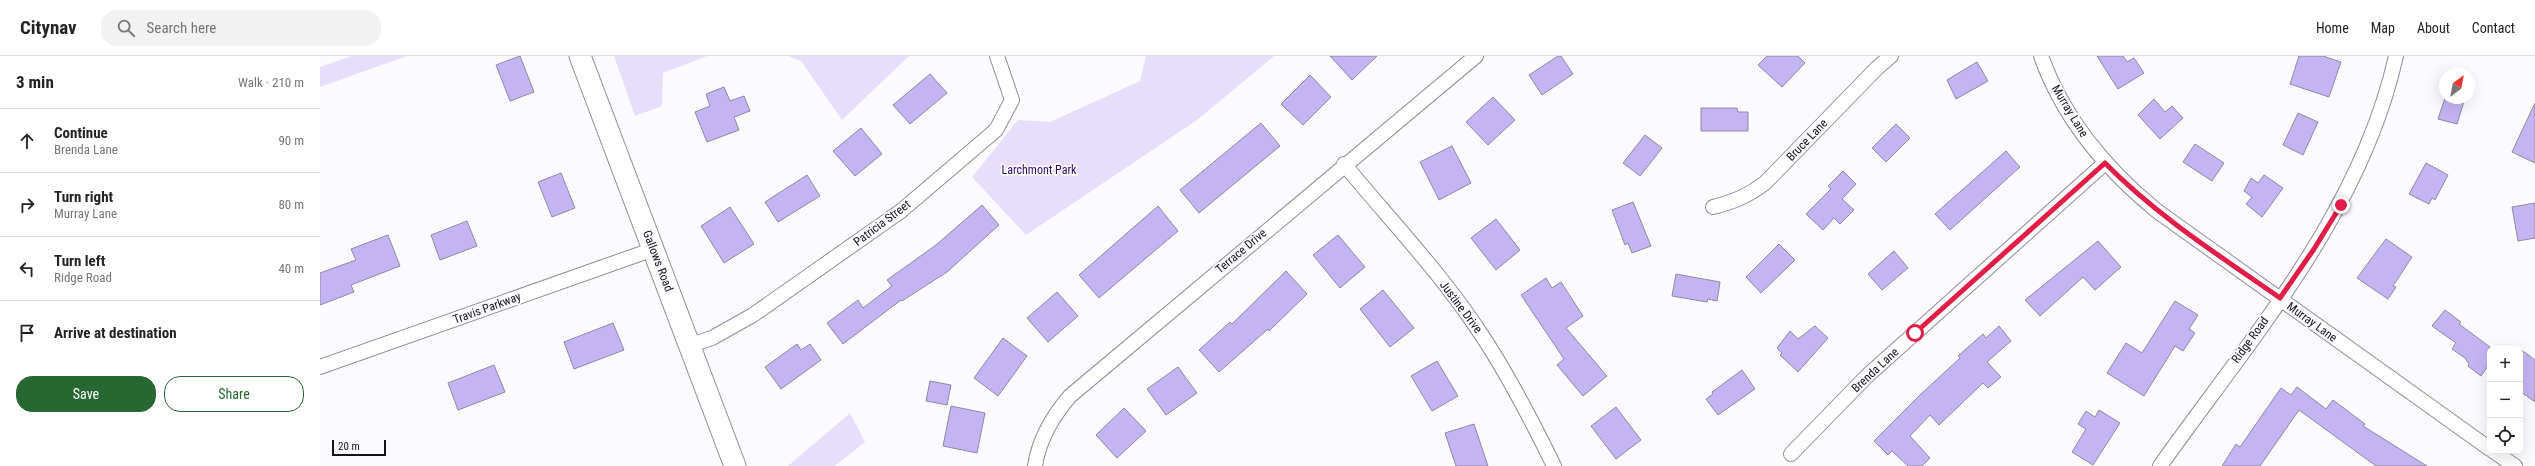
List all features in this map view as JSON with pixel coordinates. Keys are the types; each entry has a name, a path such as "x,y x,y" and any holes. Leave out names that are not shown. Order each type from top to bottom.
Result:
{"main road":[{"name":"Gallows Road","path":"580,56 691,345 735,466"}],"street":[{"name":"Patricia Street","path":"691,345 730,329 772,303 901,211 996,130 1012,100 997,56"},
{"name":"Terrace Drive","path":"1035,466 1038,445 1047,428 1070,396 1344,164 1476,56"},
{"name":"Bruce Lane","path":"1713,207 1733,202 1751,194 1765,183 1891,56"},
{"name":"Murray Lane","path":"2041,56 2060,98 2081,131 2105,163 2133,191 2157,211 2487,446"},
{"name":"Ridge Road","path":"2160,466 2280,298 2322,236 2360,166 2386,99 2396,56"},
{"name":"Brenda Lane","path":"1790,454 1867,376 2105,163"},
{"name":"Justine Drive","path":"1344,164 1437,275 1476,327 1519,397 1554,466"},
{"name":"Travis Parkway","path":"320,367 654,249"},
{"path":"2498,454 2514,466"}],"green space":[{"path":"352,56 407,56 320,87 320,67"},
{"path":"614,56 707,56 663,73 662,106 635,116"},
{"path":"788,56 909,56 842,120 801,61"},
{"name":"Larchmont Park","path":"1146,56 1274,56 1197,120 1026,235 972,177 1018,120 1050,122 1140,81"},
{"path":"850,413 865,442 835,466 788,466"}],"building":[{"path":"520,56 534,92 510,101 496,65"},
{"path":"1330,56 1377,56 1352,80"},
{"path":"1558,56 1561,56 1573,74 1542,95 1529,75"},
{"path":"1767,56 1798,56 1805,63 1782,87 1758,65"},
{"path":"2097,56 2123,56 2127,62 2134,58 2144,73 2118,89"},
{"path":"2299,56 2323,56 2341,62 2329,97 2290,84"},
{"path":"1977,62 1988,81 1956,99 1947,80"},
{"path":"930,74 947,93 910,124 893,105"},
{"path":"1310,75 1331,97 1303,125 1281,104"},
{"path":"724,87 730,101 744,96 750,111 734,117 739,130 707,142 695,112 710,106 706,94"},
{"path":"1493,97 1515,120 1488,145 1466,122"},
{"path":"2154,99 2165,112 2172,106 2183,118 2160,139 2138,115"},
{"path":"2535,103 2535,163 2512,152"},
{"path":"2443,104 2463,104 2457,124 2438,119"},
{"path":"1701,108 1737,108 1738,112 1748,112 1748,131 1701,131"},
{"path":"2298,113 2318,122 2303,155 2283,145"},
{"path":"1261,123 1280,146 1199,213 1180,190"},
{"path":"1896,124 1910,138 1886,162 1872,148"},
{"path":"861,128 882,154 855,176 833,151"},
{"path":"1645,135 1662,148 1640,176 1623,163"},
{"path":"2195,144 2224,163 2212,181 2183,162"},
{"path":"1452,146 1471,183 1439,200 1420,162"},
{"path":"2006,151 2020,167 1950,230 1935,214"},
{"path":"2426,163 2448,175 2435,200 2432,198 2429,204 2409,194"},
{"path":"1843,171 1856,184 1842,199 1854,210 1840,224 1834,218 1823,230 1806,214 1831,189 1828,186"},
{"path":"561,173 575,208 552,217 538,182"},
{"path":"807,175 820,196 778,222 765,202"},
{"path":"2264,175 2283,188 2262,217 2246,204 2252,197 2244,191 2251,178 2258,183"},
{"path":"1633,202 1651,246 1632,253 1628,243 1625,245 1612,210"},
{"path":"2535,203 2535,238 2518,241 2512,207"},
{"path":"982,205 999,225 947,272 902,301 901,300 843,344 827,323 858,300 863,308 892,286 887,280 936,245"},
{"path":"1158,206 1178,231 1099,298 1079,275"},
{"path":"730,207 754,244 724,263 701,226"},
{"path":"1496,219 1520,250 1496,270 1471,238"},
{"path":"467,221 477,246 440,260 431,235"},
{"path":"388,235 400,266 351,285 354,292 320,305 320,273 356,260 351,249"},
{"path":"1338,235 1365,267 1340,288 1313,255"},
{"path":"2386,239 2412,257 2393,286 2396,287 2388,299 2357,278"},
{"path":"2098,241 2121,267 2095,290 2083,277 2040,316 2025,300"},
{"path":"1779,244 1795,260 1761,293 1746,277"},
{"path":"1894,251 1908,268 1882,290 1868,274"},
{"path":"1286,271 1307,294 1269,331 1268,329 1219,372 1199,350 1230,322 1232,324"},
{"path":"1676,274 1720,282 1717,301 1708,299 1707,302 1672,296"},
{"path":"1546,278 1552,288 1561,282 1583,316 1566,328 1607,376 1583,396 1557,365 1564,359 1521,295"},
{"path":"1383,290 1414,328 1390,347 1360,309"},
{"path":"1057,292 1078,316 1048,342 1027,318"},
{"path":"2175,301 2198,315 2189,329 2195,333 2183,351 2175,346 2144,396 2107,373 2126,343 2142,353"},
{"path":"2445,310 2461,322 2459,324 2489,346 2487,346 2487,367 2481,376 2468,366 2469,364 2465,358 2452,349 2456,343 2432,326"},
{"path":"613,323 624,350 574,369 564,342"},
{"path":"1815,326 1828,338 1798,372 1780,355 1782,353 1777,348 1790,331 1798,339"},
{"path":"1999,326 2011,341 1987,362 2001,377 1988,388 1983,383 1939,425 1930,415 1910,436 1930,458 1922,466 1908,466 1892,451 1888,455 1874,441 1960,358 1958,356 1983,334 1986,338"},
{"path":"1003,338 1027,356 998,396 974,378"},
{"path":"797,344 801,350 810,344 821,360 781,389 765,367"},
{"path":"2523,351 2535,360 2535,402 2523,393"},
{"path":"1437,361 1458,396 1432,411 1411,376"},
{"path":"494,365 505,392 458,410 448,383"},
{"path":"1178,367 1197,393 1166,415 1147,389"},
{"path":"1742,370 1755,389 1718,415 1706,399 1713,394 1712,392"},
{"path":"930,381 951,385 947,405 926,401"},
{"path":"2297,387 2326,409 2333,400 2365,424 2363,426 2427,466 2376,466 2299,410 2260,466 2222,466 2236,444 2240,447 2281,388 2291,395"},
{"path":"951,406 985,413 977,453 943,446"},
{"path":"1616,407 1641,440 1616,459 1591,426"},
{"path":"1124,408 1146,431 1117,458 1096,435"},
{"path":"2099,410 2120,423 2093,465 2072,452 2086,429 2078,424 2086,411 2095,417"},
{"path":"1474,424 1488,466 1456,466 1445,433"}],"route":[{"path":"1915,333 2105,163 2133,191 2157,211 2280,298 2314,249 2341,205"}]}
